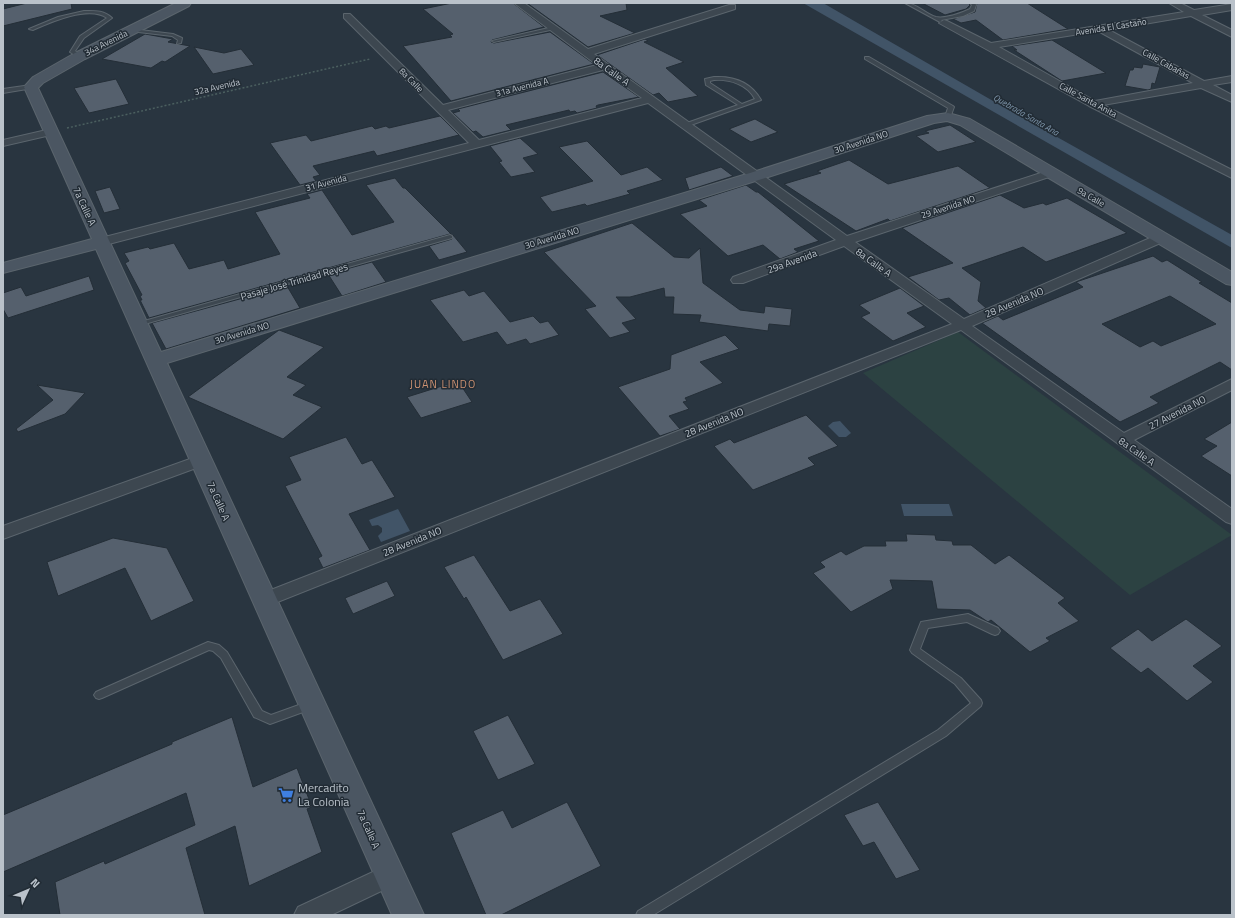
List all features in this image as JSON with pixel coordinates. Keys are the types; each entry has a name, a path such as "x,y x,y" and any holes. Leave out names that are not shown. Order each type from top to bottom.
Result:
{"street":[{"name":"34a Avenida","path":"31,87 38,80 80,56 185,3"},
{"name":"8a Calle A","path":"518,3 845,242 1232,518"},
{"path":"1173,3 1232,34"},
{"path":"586,52 732,7"},
{"name":"Avenida El Castaño","path":"990,46 1232,7"},
{"name":"8a Calle","path":"347,16 476,144"},
{"path":"1207,20 1232,16"},
{"name":"Calle Santa Anita","path":"940,21 990,46 1093,104 1232,175"},
{"name":"Calle Cabañas","path":"1101,28 1232,99"},
{"name":"31a Avenida A","path":"440,109 605,66"},
{"path":"1093,104 1232,79"},
{"name":"7a Calle A","path":"31,87 408,915"},
{"name":"31 Avenida","path":"3,268 650,99"},
{"name":"9a Calle","path":"948,117 965,122 1232,280"},
{"name":"30 Avenida NO","path":"155,360 756,176 932,119 948,117"},
{"path":"3,143 51,132"},
{"name":"29 Avenida NO","path":"845,242 1051,173"},
{"name":"28 Avenida NO","path":"264,600 962,325 1161,238"},
{"name":"29a Avenida","path":"738,280 845,242"},
{"name":"27 Avenida NO","path":"1122,440 1232,384"},
{"path":"3,532 201,460"},
{"path":"306,915 390,875"}],"lane":[{"path":"908,3 940,21 972,10 974,5 972,3"},
{"path":"31,29 54,20 80,13 98,12 107,14 110,18 82,38 72,52 80,56"},
{"path":"494,41 553,28"},
{"path":"132,30 173,35 180,39 178,43"},
{"path":"867,58 951,107 948,117"},
{"path":"686,125 758,100 755,93 734,81 716,77 708,80 708,84 741,105"},
{"path":"3,91 31,87"},
{"name":"Pasaje José Trinidad Reyes","path":"139,324 450,237"},
{"path":"642,915 942,733 977,703 958,681 914,650 924,625 968,618 995,631"},
{"path":"99,695 208,646 216,648 224,655 258,714 270,720 312,704"}],"path":[{"name":"32a Avenida","path":"51,132 386,55"}],"green space":[{"path":"958,332 1232,535 1130,595 863,373"}],"water":[{"path":"803,3 823,3 1007,109 1232,235 1232,248"},
{"path":"840,421 851,433 846,437 839,437 828,426 833,422"},
{"path":"901,504 949,504 953,516 904,516"},
{"path":"398,509 410,531 381,542 378,536 382,532 382,528 378,525 372,526 369,520"}],"building":[{"path":"27,3 71,3 72,9 3,26 3,9"},
{"path":"452,3 513,3 544,27 492,40 491,42 494,43 550,32 594,64 451,101 403,46 452,37 450,35 453,34 423,9"},
{"path":"527,3 626,3 627,10 600,16 635,33 588,47"},
{"path":"922,3 968,3 970,5 966,9 945,15"},
{"path":"977,3 1027,3 1068,29 1003,40 976,20 961,23 953,19 975,12"},
{"path":"145,34 173,39 168,42 190,46 165,62 162,61 151,68 102,59"},
{"path":"645,39 648,41 644,42 684,62 666,68 698,96 668,102 659,93 653,95 597,55"},
{"path":"1052,40 1106,73 1062,81 1014,50 1017,50 1012,46"},
{"path":"194,47 224,53 241,49 254,65 213,74"},
{"path":"1143,64 1160,67 1155,84 1152,83 1151,89 1148,90 1125,86 1130,70 1133,70 1134,67 1142,68"},
{"path":"603,72 639,97 598,105 596,106 597,108 577,113 575,111 570,112 569,110 506,125 511,130 483,137 476,131 473,132 453,113 460,111 458,109"},
{"path":"116,79 129,104 89,113 74,88"},
{"path":"440,116 459,135 377,156 374,151 313,166 320,175 313,177 316,181 300,185 270,143 306,135 311,141 372,126 375,129 386,126 389,128"},
{"path":"755,119 778,132 751,142 729,129"},
{"path":"950,125 976,142 938,152 916,136 929,133 925,131"},
{"path":"520,138 538,154 523,158 535,172 511,177 499,162 502,161 490,146"},
{"path":"587,141 621,175 647,167 663,180 627,191 630,194 587,206 585,204 552,212 540,197 593,181 559,147"},
{"path":"849,160 888,184 958,166 990,188 890,221 888,219 856,231 784,184 821,173 817,171"},
{"path":"721,167 733,176 689,190 685,178"},
{"path":"395,178 403,188 405,188 452,235 450,234 149,318 140,300 142,300 140,296 142,295 125,263 129,261 124,253 174,243 189,269 224,260 228,269 280,254 255,212 310,198 307,194 322,190 352,235 394,222 366,185"},
{"path":"746,185 758,192 819,241 794,249 798,252 780,259 763,245 728,256 680,214 707,206 699,200"},
{"path":"110,187 120,209 104,213 95,191"},
{"path":"1000,195 1024,208 1043,203 1046,205 1067,198 1127,233 1046,262 1023,247 962,268 981,282 978,301 986,308 970,315 949,298 939,300 908,277 953,263 902,228"},
{"path":"632,223 674,257 689,258 700,248 703,283 740,310 764,313 765,306 792,309 790,326 769,324 768,331 699,322 701,315 673,314 674,297 665,297 664,288 630,297 616,297 636,319 622,323 630,332 610,338 585,309 596,306 544,252"},
{"path":"453,235 467,252 439,260 429,246 452,239"},
{"path":"1153,256 1162,262 1167,260 1202,282 1199,283 1232,303 1232,370 1220,362 1150,397 1159,403 1120,422 982,323 998,316 1003,320 1083,287 1076,282","holes":["1170,296 1216,324 1161,346 1153,341 1140,347 1102,324"]},
{"path":"372,262 386,282 342,296 328,274"},
{"path":"89,276 94,290 8,318 3,309 3,293 21,287 26,296"},
{"path":"287,286 300,308 166,349 152,323"},
{"path":"900,288 924,306 907,313 926,327 893,341 861,317 870,313 859,305"},
{"path":"464,290 469,296 484,291 510,322 533,316 540,323 548,321 559,335 530,344 526,339 507,345 497,332 463,342 430,300"},
{"path":"279,330 324,347 287,377 306,385 293,395 322,407 283,439 188,397"},
{"path":"725,335 739,349 700,362 723,383 685,398 687,401 683,402 689,409 669,416 680,429 660,436 618,387 670,369 671,355"},
{"path":"458,381 472,402 421,418 407,397"},
{"path":"37,385 85,393 65,414 18,432 16,429 53,400"},
{"path":"806,415 838,446 808,458 815,465 753,490 714,446 730,439 734,443"},
{"path":"1232,422 1232,476 1201,456 1217,446 1204,439"},
{"path":"346,437 362,464 372,460 395,497 349,514 370,550 323,568 318,558 322,556 285,486 301,480 289,457"},
{"path":"906,534 935,535 936,540 952,541 953,545 971,545 995,564 1009,555 1065,598 1058,603 1079,621 1046,638 1050,641 1030,652 991,620 988,622 970,610 937,609 932,581 890,580 893,589 851,612 813,573 825,567 820,562 841,551 846,555 864,546 886,546 885,541 907,541"},
{"path":"113,538 167,548 194,601 151,621 125,568 58,596 47,562"},
{"path":"474,555 510,611 540,599 563,634 503,660 466,597 464,599 444,567"},
{"path":"387,581 395,596 353,614 345,598"},
{"path":"1186,619 1222,646 1193,666 1213,682 1187,701 1148,668 1141,673 1110,648 1138,629 1152,641"},
{"path":"508,715 535,764 498,780 473,731"},
{"path":"232,717 253,787 297,768 312,807 307,809 322,852 249,886 235,826 186,848 205,915 60,915 55,882 104,861 105,864 195,825 186,793 3,872 3,815 172,744 172,742"},
{"path":"567,802 601,866 501,915 486,915 451,833 503,810 512,828"},
{"path":"878,802 920,870 896,879 874,842 863,846 844,815"}],"place":[{"name":"Mercadito La Colonia","path":"286,795"}],"district":[{"name":"JUAN LINDO","path":"443,384"}],"water label":[{"name":"Quebrada Santa Ana","path":"1026,115"}]}
